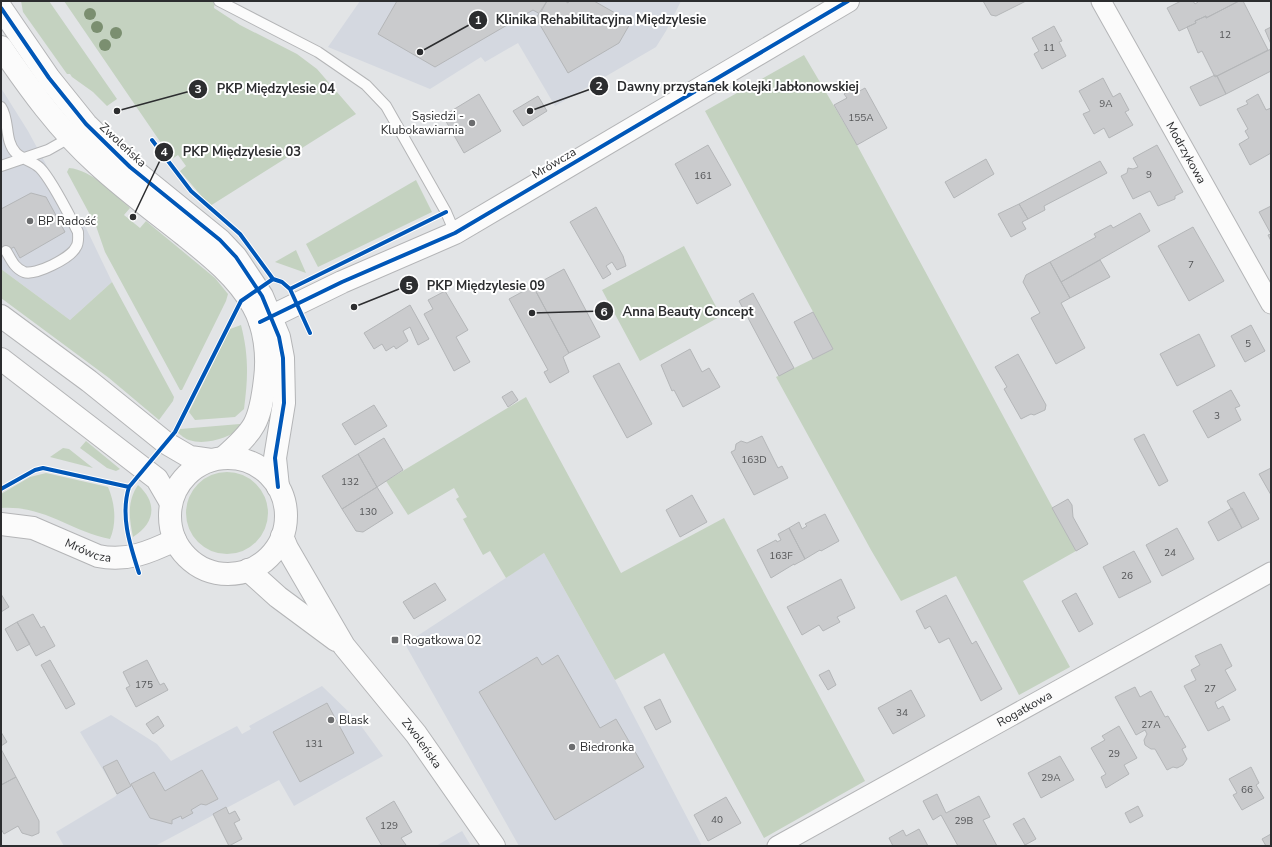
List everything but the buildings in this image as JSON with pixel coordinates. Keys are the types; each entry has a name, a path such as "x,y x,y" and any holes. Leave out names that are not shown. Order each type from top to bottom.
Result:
{"street":[{"name":"Mrówcza","path":"266,320 342,282 455,233 848,1"},
{"name":"Modrzykowa","path":"1101,1 1271,304"},
{"name":"Zwoleńska","path":"1,8 49,78 96,164 230,274 279,337 283,358 285,388 284,404 275,458 278,487"},
{"name":"Zwoleńska","path":"1,47 45,107 78,131"},
{"path":"1,316 89,381 166,443 190,457 239,459 254,464 268,474 278,487 284,502 286,520 282,536 277,547 268,557 248,570 234,574 220,573 206,569 193,562 183,552 176,540 171,525 171,503 180,482 189,473 217,459"},
{"name":"Zwoleńska","path":"217,459 251,431 257,422 262,408 266,368 266,320"},
{"path":"1,359 157,479 171,503"},
{"name":"Mrówcza","path":"1,524 32,528 98,556 109,559 122,559 140,556 176,540"},
{"name":"Zwoleńska","path":"282,536 287,548 344,646 416,734 494,846"},
{"name":"Zwoleńska","path":"248,570 278,597 344,646"},
{"name":"Rogatkowa","path":"777,846 1271,572"}],"lane":[{"path":"219,1 318,52 366,85 386,106 446,212 455,233"},
{"path":"1,106 4,111 10,143 16,153 33,162 45,173 78,232 77,247 68,256 35,272 26,273 17,268 6,251"},
{"path":"1,166 48,150 78,131"}],"shaded area":[{"path":"360,1 681,1 656,47 555,106 518,43 485,62 481,57 430,89 328,47"},
{"path":"1,88 28,131 69,207 86,228 112,282 70,320 1,269"},
{"path":"544,553 615,680 702,846 519,846 405,644"},
{"path":"322,686 356,719 383,756 294,806 279,780 155,846 64,846 56,832 116,796 117,793 80,732 111,715 157,744 171,761 237,726 242,734 251,729 249,726"},
{"path":"462,831 471,846 436,846 441,843"}],"green space":[{"path":"21,1 49,1 117,99 107,106 93,92 70,74 67,74 23,12"},
{"path":"64,1 215,1 214,8 240,25 297,54 317,69 356,114 210,206 180,171 186,166 178,155 172,159"},
{"path":"804,55 857,145 1076,551 1023,581 1070,667 1019,695 956,576 901,601 871,550 776,377 833,349 705,111"},
{"path":"69,168 86,173 102,183 130,208 124,215 140,228 146,221 215,278 228,294 226,301 182,390 180,390 105,252 96,226 67,172"},
{"path":"416,180 432,212 318,267 306,244"},
{"path":"684,246 721,316 640,361 602,290"},
{"path":"296,250 306,273 275,262"},
{"path":"1,269 70,320 112,282 174,397 173,401 159,420 109,378 1,298"},
{"path":"241,325 247,357 244,409 235,417 195,420 189,412 230,329"},
{"path":"526,397 621,573 724,518 865,781 764,838 664,653 615,680 544,553 506,578 490,551 483,555 463,519 467,517 456,499 459,497 454,488 408,515 386,481"},
{"path":"240,424 243,427 238,431 218,440 196,442 185,438 178,433 180,429"},
{"path":"86,441 120,469 116,471 107,468 80,448"},
{"path":"63,448 69,449 93,468 50,457"},
{"path":"227,472 243,475 256,484 265,497 268,513 265,529 256,542 243,551 227,554 211,551 198,542 189,529 186,513 189,497 198,484 211,475"},
{"path":"46,473 108,487 114,506 114,526 110,539 82,530 31,510 1,508 1,494 30,477"},
{"path":"138,485 149,499 151,512 150,519 146,526 133,537 130,510 132,497"}],"cycle path":[{"path":"260,322 342,282 455,233 848,1"},
{"path":"1,8 49,78 86,124 130,167 220,240 236,257 262,296 279,337 283,358 284,403 275,458 278,487"},
{"path":"152,140 191,191 240,234 273,279 282,282 290,289 310,333"},
{"path":"290,289 446,212"},
{"path":"139,573 127,530 126,498 129,487 175,432 241,301 273,279"},
{"path":"1,489 35,470 43,468 129,487"}],"place":[{"name":"Klinika Rehabilitacyjna Międzylesie","path":"420,52"},
{"name":"PKP Międzylesie 04","path":"117,111"},
{"name":"Dawny przystanek kolejki Jabłonowskiej","path":"530,111"},
{"name":"Sąsiedzi - Klubokawiarnia","path":"472,123"},
{"name":"PKP Międzylesie 03","path":"133,217"},
{"name":"BP Radość","path":"30,221"},
{"name":"PKP Międzylesie 09","path":"354,307"},
{"name":"Anna Beauty Concept","path":"532,313"},
{"name":"Rogatkowa 02","path":"395,640"},
{"name":"Blask","path":"331,720"},
{"name":"Biedronka","path":"572,747"}]}
